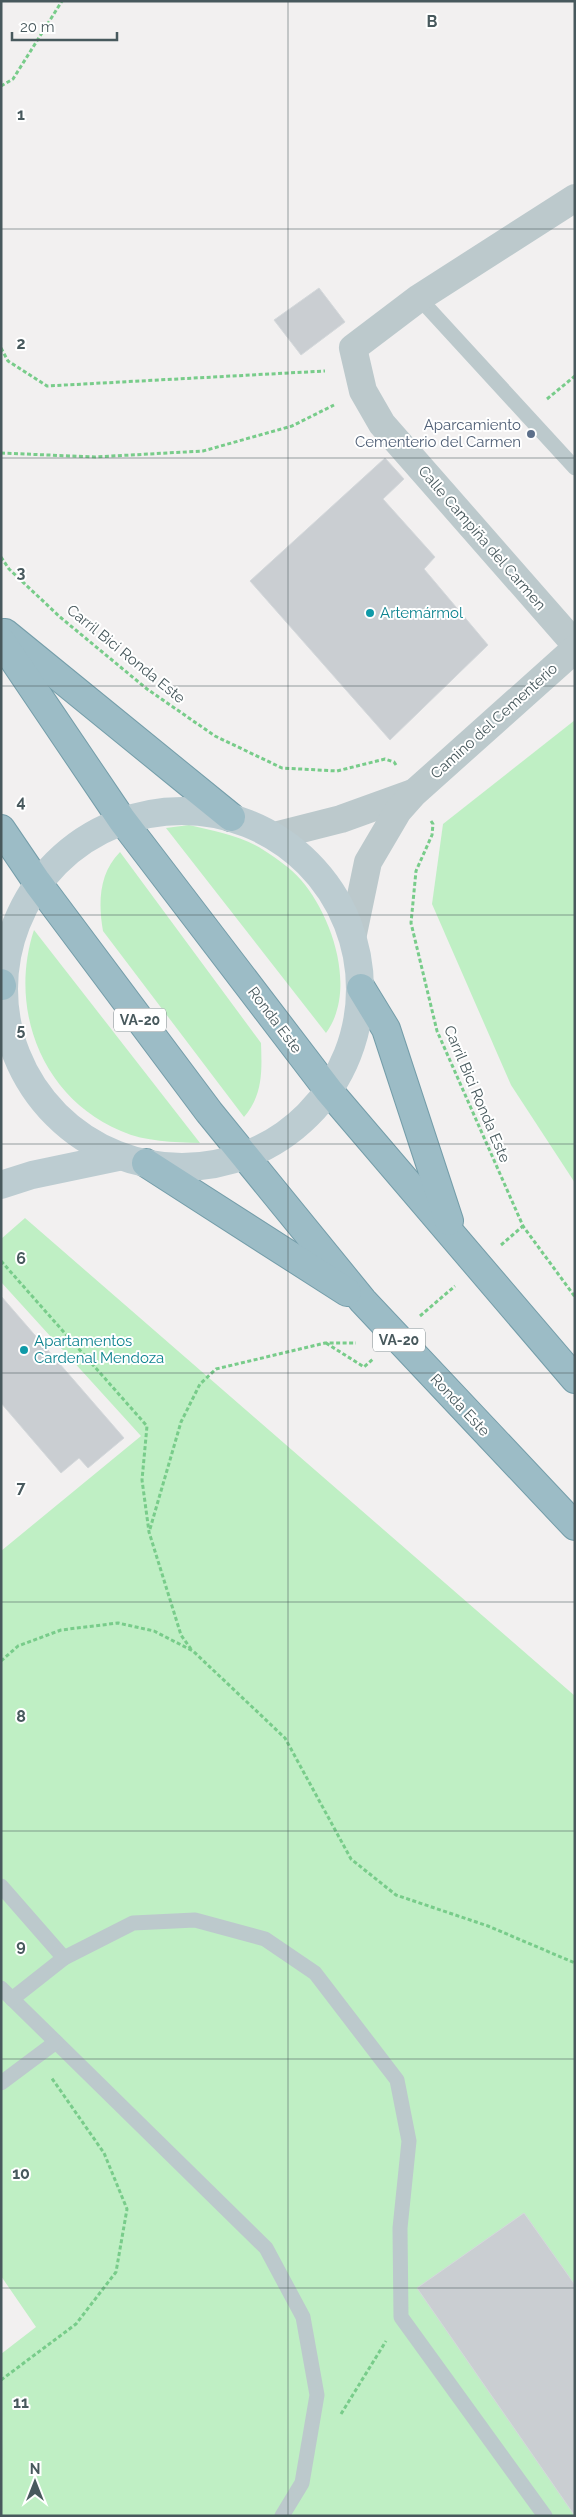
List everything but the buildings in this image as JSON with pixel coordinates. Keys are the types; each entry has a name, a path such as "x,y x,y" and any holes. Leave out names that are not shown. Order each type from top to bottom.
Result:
{"highway":[{"path":"1,630 231,817"},
{"name":"Ronda Este","path":"1,641 122,820 329,1091 575,1378"},
{"name":"Ronda Este","path":"1,829 38,882 209,1112 363,1301 575,1526"},
{"path":"361,988 386,1029 453,1234"},
{"path":"146,1163 363,1301"}],"main road":[{"path":"176,810 231,817 274,836 300,855 323,878 340,905 353,934 359,961 361,988 353,1042 329,1091 292,1130 246,1156 188,1167 146,1163 118,1157 85,1139 47,1107 20,1066 3,1024 2,985 12,932 38,882 75,845 122,820 176,810"},
{"path":"1,1185 32,1175 118,1157"}],"street":[{"name":"Calle Campiña del Carmen","path":"575,198 419,298 353,348 360,380 382,424 575,644"},
{"name":"Camino del Cementerio","path":"353,934 368,862 398,811 414,793 575,649"},
{"name":"Camino del Cementerio","path":"274,836 341,819 414,793"}],"lane":[{"path":"419,298 575,468"},
{"path":"1,1886 64,1958"},
{"path":"12,1999 64,1958 133,1923 195,1920 265,1939 315,1973 397,2080 409,2141 400,2228 401,2317 545,2516"},
{"path":"1,1988 266,2248 303,2317 317,2394 302,2483 282,2516"},
{"path":"1,2083 56,2042"}],"path":[{"path":"1,86 13,79 62,1"},
{"path":"1,348 8,361 47,386 360,380"},
{"path":"527,416 575,376"},
{"path":"1,453 95,457 202,452 292,426 360,380"},
{"name":"Carril Bici Ronda Este","path":"1,557 9,568 68,623 147,689 215,736 282,768 337,771 385,759 394,762"},
{"name":"Carril Bici Ronda Este","path":"433,824 432,835 416,871 410,923 437,1032 523,1226 575,1297"},
{"path":"325,1343 364,1367 523,1226"},
{"path":"1,1261 147,1426 142,1480 149,1532 181,1636 193,1651 286,1738 351,1859 396,1895 488,1926 575,1963"},
{"path":"149,1532 180,1422 200,1384 216,1369 325,1343 356,1343"},
{"path":"1,1661 18,1646 61,1630 118,1623 154,1631 193,1651"},
{"path":"1,2380 76,2324 116,2272 128,2209 104,2153 37,2057"},
{"path":"312,2422 338,2419 401,2317"}],"green space":[{"path":"575,720 575,1183 511,1085 432,904 443,824"},
{"path":"189,825 248,841 293,872 313,895 331,934 340,976 340,997 335,1016 326,1033 166,828"},
{"path":"120,852 261,1043 261,1073 258,1091 255,1100 244,1117 103,931 101,899 104,879 113,860"},
{"path":"34,930 200,1143 150,1139 121,1131 94,1116 70,1097 52,1074 38,1048 29,1020 26,990 27,960"},
{"path":"25,1218 575,1696 575,2516 1,2516 1,2354 36,2327 1,2276 1,1551 141,1436 1,1282 1,1239"}],"place":[{"name":"Aparcamiento Cementerio del Carmen","path":"531,434"},
{"name":"Artemármol","path":"370,613"},
{"name":"Apartamentos Cardenal Mendoza","path":"24,1350"}]}
